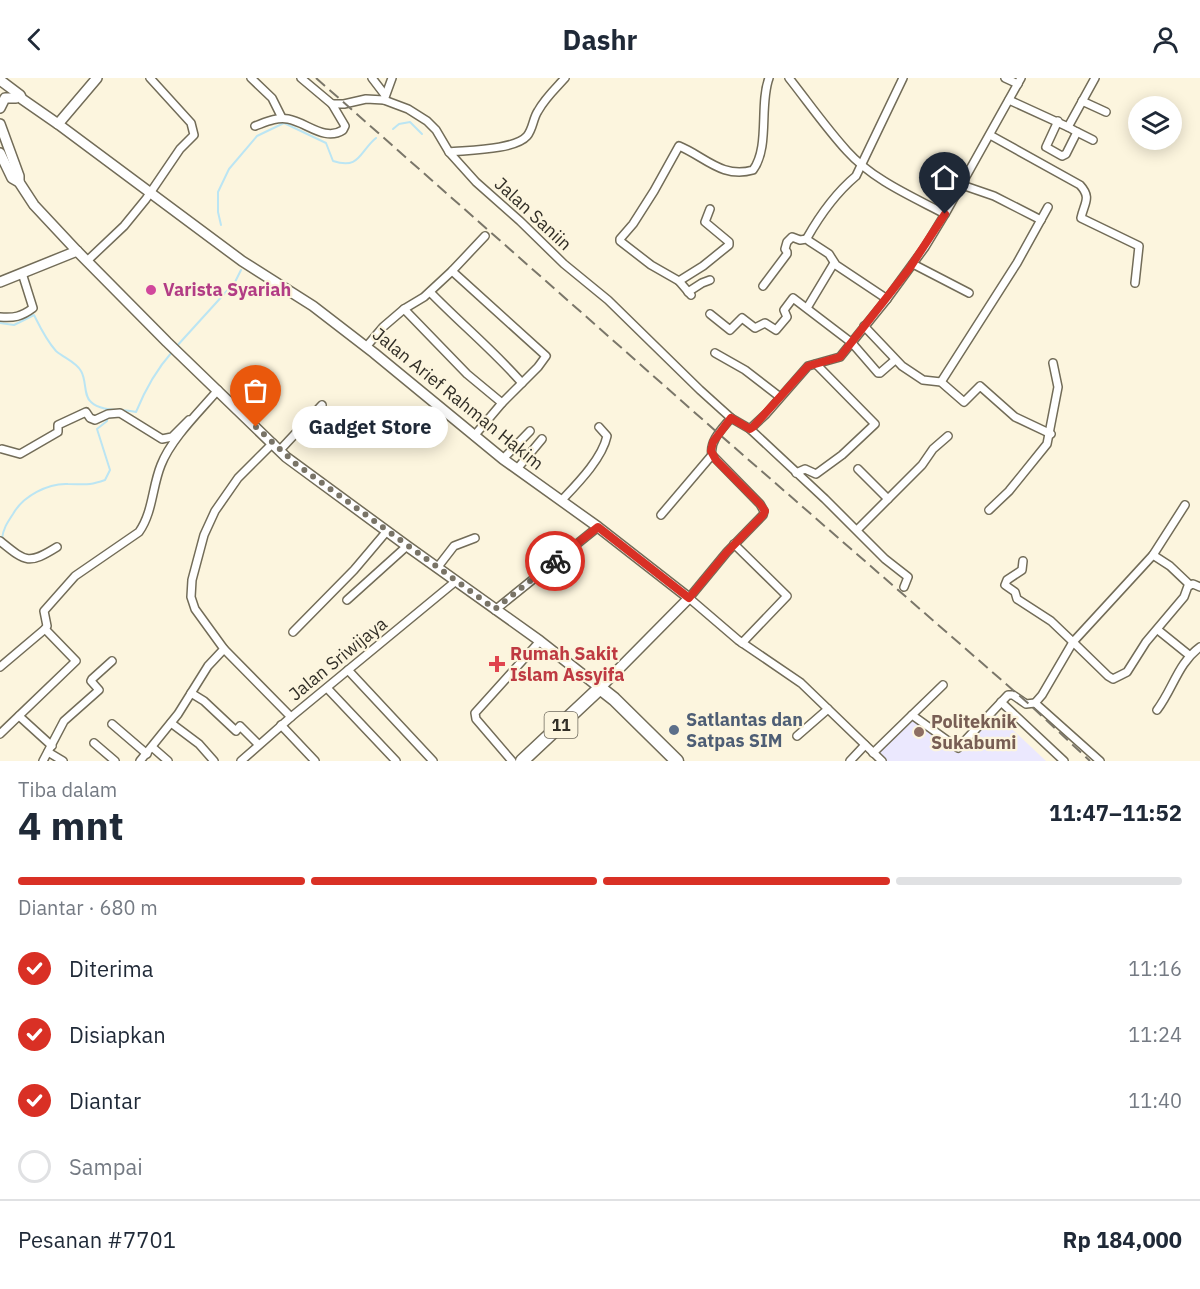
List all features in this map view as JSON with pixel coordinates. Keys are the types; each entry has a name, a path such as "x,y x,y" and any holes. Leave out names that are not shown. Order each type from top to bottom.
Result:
{"highway":[{"name":"11","path":"522,761 600,688"},
{"path":"600,688 677,761"}],"main road":[{"path":"58,124 97,78"},
{"name":"Jalan Arief Rahman Hakim","path":"2,86 58,124 242,261 313,306 503,459 598,527 689,598"},
{"path":"0,108 5,98 19,99"},
{"path":"0,124 19,176 19,182"},
{"path":"0,153 12,178 19,182 34,205 77,251 179,354 276,447 407,546 540,641 600,688 689,598"},
{"path":"0,282 77,251"}],"street":[{"path":"87,261 124,226 180,149 194,135 191,123 150,78"},
{"path":"251,78 276,103 282,118"},
{"path":"255,126 271,119 282,118 294,120 329,134 343,130 345,126 332,104 301,78"},
{"path":"372,78 384,98"},
{"path":"384,98 392,78"},
{"path":"449,152 506,146 521,141 528,135 536,113 546,98 565,78"},
{"path":"710,280 702,283 690,293 679,281 651,265 620,239 633,224 654,191 679,146 721,170 732,172 753,170 760,148 763,95 769,78"},
{"path":"789,78 848,152 904,193 945,214"},
{"path":"807,240 824,211 847,181 856,176 903,78"},
{"path":"750,429 808,366 838,358 913,264 945,214 1019,81 1005,78"},
{"path":"1068,127 1095,78"},
{"name":"Jalan Saniin","path":"332,104 384,98 427,121 436,130 449,152 476,182 564,264 608,300 668,361 731,418 750,429 885,559 908,577 904,587"},
{"path":"1009,100 1093,140"},
{"path":"1082,101 1106,112"},
{"path":"1058,122 1046,144 1048,149 1064,156 1077,132"},
{"path":"990,135 1080,185 1086,192 1087,198 1081,218 1139,246 1135,283"},
{"path":"962,184 994,196 1041,220"},
{"path":"941,382 1017,263 1048,207"},
{"path":"679,281 703,266 729,245 729,242 705,222 710,209"},
{"path":"366,347 383,327 404,309 430,292 485,236"},
{"path":"763,286 787,254 785,246 790,238 807,240 829,254 834,263 887,299"},
{"path":"807,308 834,263"},
{"path":"913,264 969,293"},
{"path":"452,271 546,356 474,436"},
{"path":"0,317 18,318 33,308 22,273"},
{"path":"430,292 496,354 522,383"},
{"path":"710,315 730,330 742,318 755,327 765,323 776,330 787,317 783,310 791,299 807,308 852,343 879,374 895,360"},
{"path":"404,309 467,374 502,403"},
{"path":"864,327 895,360 923,380 941,382 964,402 980,386 1015,417 1051,434"},
{"path":"716,353 745,370 780,397"},
{"path":"989,510 1009,491 1047,444 1051,434 1058,387 1053,363"},
{"path":"796,473 805,469 816,474 842,455 875,424 816,364"},
{"path":"0,667 45,629 47,626 44,611 69,580 135,535 141,528 148,514 161,464 171,446 218,390"},
{"path":"291,717 224,649 195,609 191,597 192,580 204,535 215,511 238,478 322,405"},
{"path":"2,449 20,454 58,432 58,425 86,412 90,418 95,420 111,413 120,413 162,439 172,437 188,420 194,418"},
{"path":"731,418 713,442 712,455 765,511 689,598 742,643 789,674 882,761"},
{"path":"561,501 583,477 605,445 607,436 599,427"},
{"path":"503,459 530,431"},
{"path":"857,530 948,436"},
{"path":"517,469 542,439"},
{"path":"661,515 712,455"},
{"path":"858,469 888,499"},
{"path":"912,715 958,748 1010,694 1026,704 1035,703 1073,642 1153,555 1185,505"},
{"path":"495,609 598,527"},
{"path":"293,632 354,570 387,531"},
{"path":"437,568 454,546 475,538"},
{"path":"0,541 29,559 40,557 57,547"},
{"path":"734,544 787,596 742,643"},
{"path":"347,600 407,546"},
{"path":"1153,555 1170,566 1190,585 1200,587"},
{"path":"1023,561 1022,570 1007,580 1005,585 1015,592 1017,599 1051,621 1098,668 1113,679 1127,672 1146,642 1158,630 1190,585"},
{"name":"Jalan Sriwijaya","path":"241,761 258,744 456,581"},
{"path":"0,734 76,661 45,629"},
{"path":"1158,630 1189,655"},
{"path":"512,761 476,719 475,713 540,641"},
{"path":"1156,710 1164,701 1173,680 1189,655 1200,647"},
{"path":"140,761 171,723 208,666 224,649"},
{"path":"43,761 68,716 99,690 92,679 112,661"},
{"path":"348,670 433,761"},
{"path":"873,753 943,685"},
{"path":"327,688 396,761"},
{"path":"191,693 210,706 236,731 240,726 258,744"},
{"path":"1000,702 1064,761"},
{"path":"1035,703 1100,761"},
{"path":"797,736 828,709"},
{"path":"19,716 63,761"},
{"path":"171,723 199,744 213,761"},
{"path":"112,724 147,753"},
{"path":"281,725 315,761"},
{"path":"94,743 115,761"},
{"path":"850,761 865,745"},
{"path":"152,747 168,761"}],"shaded area":[{"name":"Politeknik Sukabumi","path":"996,714 1046,761 887,761 878,752 917,715 960,749"}],"waterway":[{"path":"393,129 399,124 410,122 422,134"},
{"path":"221,225 218,212 218,192 229,169 257,136 284,123 326,143 333,161 342,163 354,161 376,138"},
{"path":"176,347 235,282 241,270"},
{"path":"0,323 14,325 34,315 52,347 81,371 91,402 106,409 136,412 151,380 172,352"},
{"path":"2,539 3,532 17,508 30,496 44,488 60,484 90,484 105,480 110,470 97,429 107,421 107,415"}],"railway":[{"path":"316,78 1029,704 1090,761"}],"way so far":[{"path":"256,427 296,464 495,609 555,561"}],"place":[{"name":"Varista Syariah","path":"151,290"},
{"name":"Gadget Store","path":"256,427"},
{"name":"Rumah Sakit Islam Assyifa","path":"497,664"},
{"name":"Satlantas dan Satpas SIM","path":"674,730"},
{"name":"Politeknik Sukabumi","path":"919,732"}],"route":[{"path":"555,561 598,527 689,598 765,511 712,455 713,442 731,418 750,429 753,427 808,366 840,357 887,299 925,247 945,214"}]}
